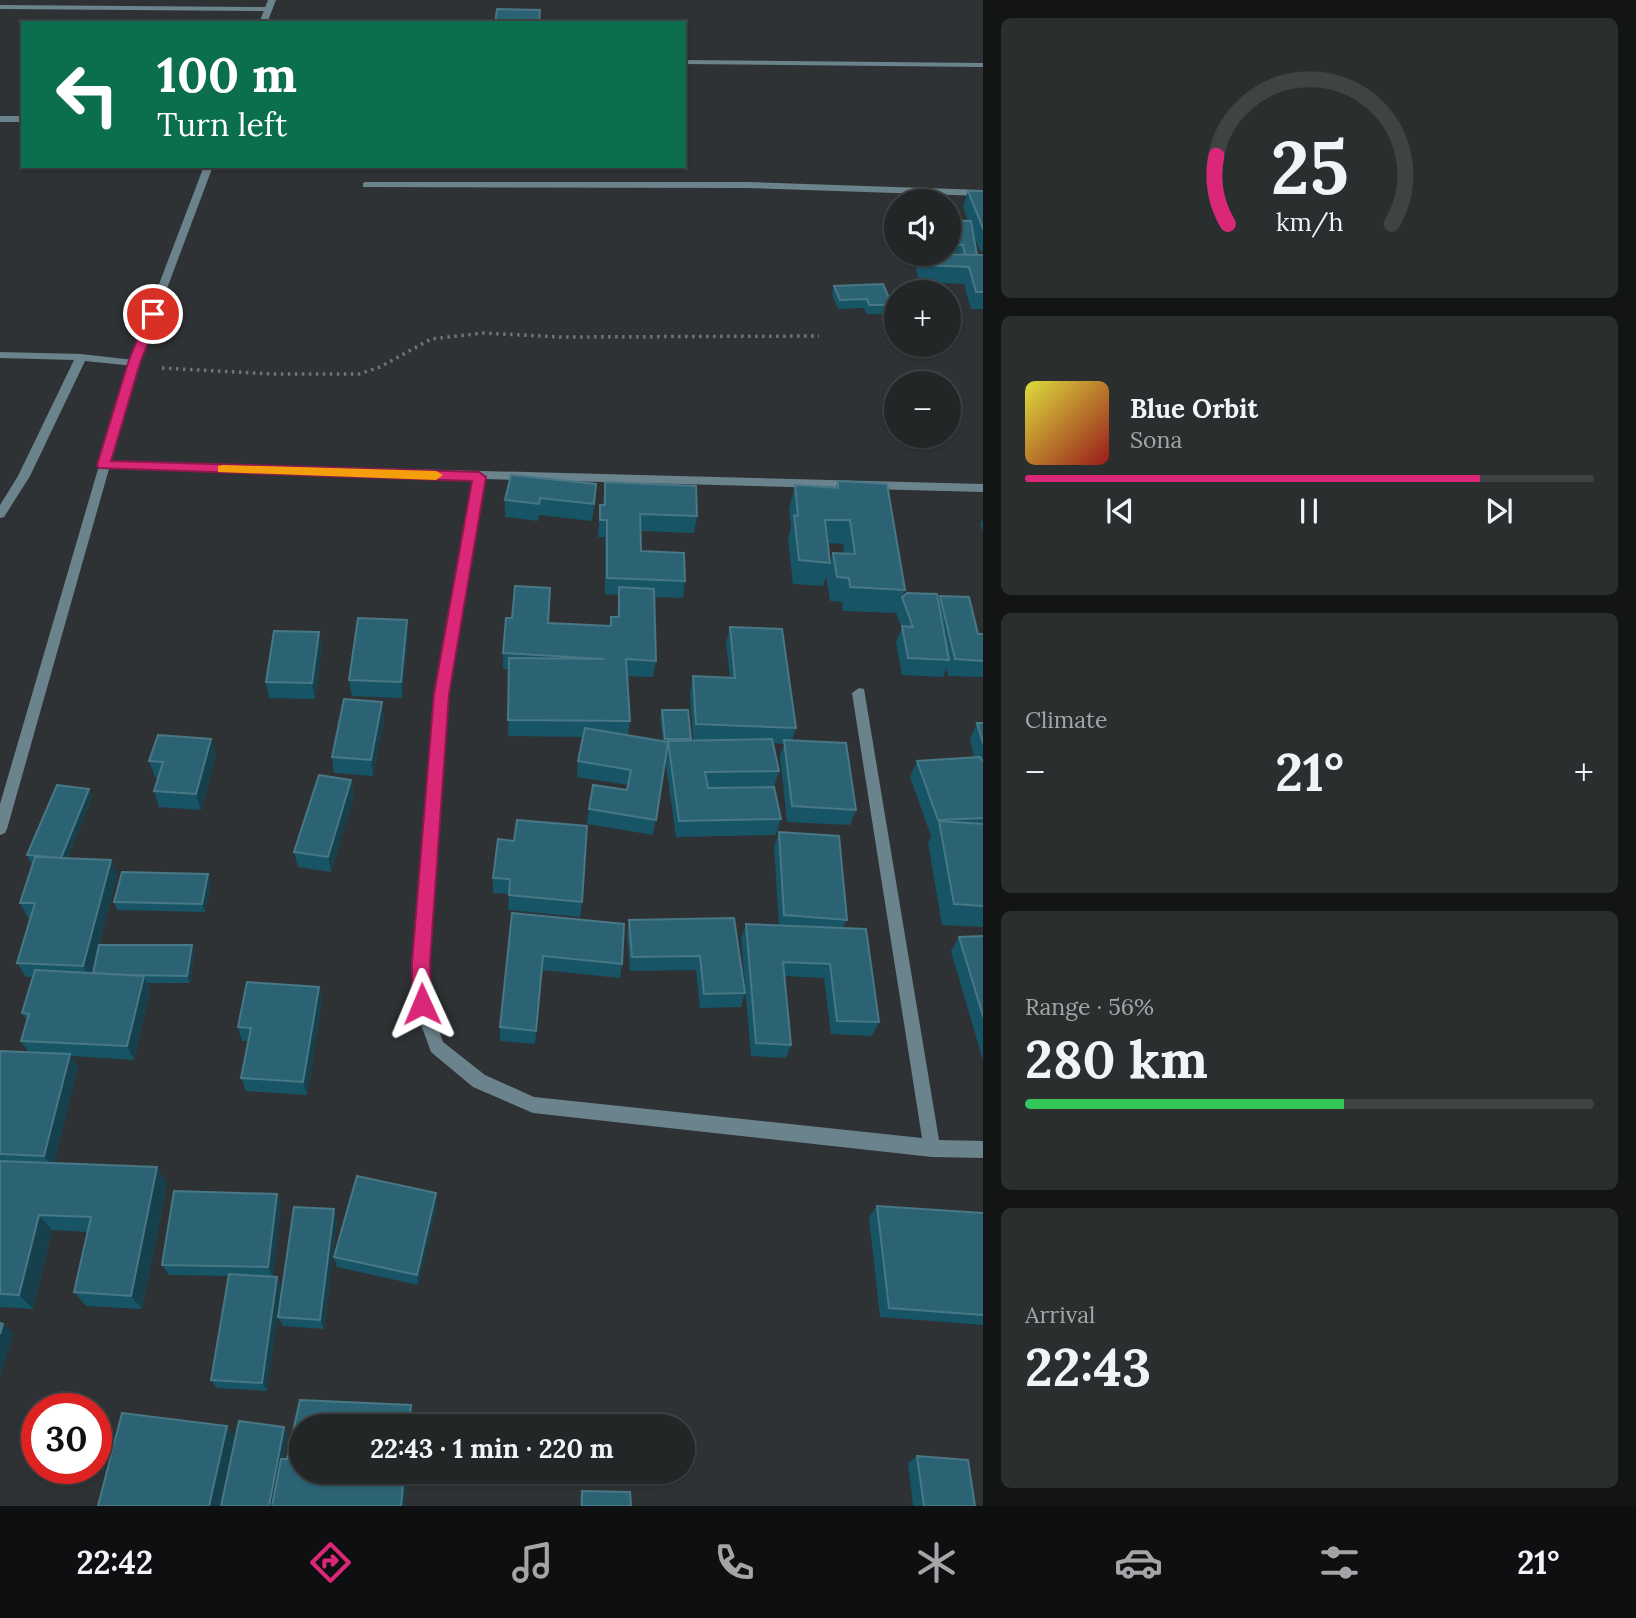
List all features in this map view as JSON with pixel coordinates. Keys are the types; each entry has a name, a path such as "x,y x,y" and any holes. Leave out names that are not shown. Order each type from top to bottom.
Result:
{"street":[{"path":"0,7 270,4 264,21"},
{"path":"686,62 983,65"},
{"path":"0,119 21,119"},
{"path":"0,829 134,365 208,168"},
{"path":"366,186 746,185 983,193"},
{"path":"0,355 81,358 134,365"},
{"path":"0,514 24,476 81,358"},
{"path":"103,465 479,477 983,488"},
{"path":"479,477 442,694 421,962 422,1004 437,1047 479,1081 533,1105 983,1150"},
{"path":"859,693 932,1147"}],"path":[{"path":"134,365 335,376 359,374 380,367 418,344 450,335 819,336"}],"building":[{"path":"497,9 540,10 539,21 495,21"},
{"path":"968,191 983,191 983,228"},
{"path":"961,221 971,221 977,255 965,255"},
{"path":"961,255 983,255 983,292 976,292 969,267 946,266 961,266"},
{"path":"883,284 884,305 869,305 867,299 840,300 834,286"},
{"path":"511,475 596,484 594,504 540,498 539,504 505,500"},
{"path":"838,481 887,484 905,590 850,587 849,578 837,577 833,553 855,554 850,520 825,520 830,563 799,560 794,515 798,516 795,485 838,488"},
{"path":"605,482 696,486 697,516 640,514 641,551 684,553 685,581 607,578 607,520 600,520 600,505 605,505"},
{"path":"515,586 550,588 548,623 611,626 611,617 619,617 619,587 654,589 656,661 626,659 630,721 508,720 509,658 604,659 503,653 506,618 512,618"},
{"path":"907,593 937,594 949,660 908,658 902,626 913,627 902,597"},
{"path":"940,596 969,597 978,634 983,634 983,661 955,659"},
{"path":"358,618 407,620 401,682 349,680"},
{"path":"730,627 782,629 796,728 696,724 693,676 735,678"},
{"path":"274,631 319,632 312,683 266,682"},
{"path":"344,699 382,702 371,760 332,757"},
{"path":"662,710 688,710 691,739 665,739"},
{"path":"977,723 983,723 983,743"},
{"path":"585,728 668,742 656,820 589,809 593,785 627,790 631,770 578,761"},
{"path":"158,735 211,739 196,794 154,791 163,762 149,761"},
{"path":"772,739 779,771 705,772 708,788 774,787 781,819 679,821 668,741"},
{"path":"784,740 846,743 856,810 792,806"},
{"path":"980,757 983,762 983,818 938,820 917,761"},
{"path":"319,775 351,780 328,857 294,852"},
{"path":"57,785 89,789 61,858 27,855"},
{"path":"517,820 587,826 582,902 509,895 510,879 493,878 498,839 514,841"},
{"path":"939,821 983,824 983,906 954,904"},
{"path":"779,832 839,836 847,920 784,915"},
{"path":"35,857 111,860 83,966 17,963 35,903 20,903"},
{"path":"122,872 208,874 202,904 114,902"},
{"path":"512,913 624,924 622,964 543,956 536,1031 500,1027"},
{"path":"734,918 745,993 704,994 700,956 632,957 629,920"},
{"path":"746,924 866,929 879,1022 837,1021 830,964 783,962 791,1045 756,1043"},
{"path":"983,936 983,1016 959,937"},
{"path":"99,945 192,945 187,976 93,973"},
{"path":"35,970 144,976 127,1046 21,1041 29,1014 22,1013"},
{"path":"247,982 319,987 303,1082 241,1078 251,1028 238,1027"},
{"path":"0,1051 70,1054 44,1156 0,1154"},
{"path":"0,1161 157,1167 131,1296 74,1292 91,1217 39,1215 19,1295 0,1294"},
{"path":"357,1176 436,1193 417,1275 334,1257"},
{"path":"174,1191 277,1194 268,1267 162,1265"},
{"path":"877,1206 983,1213 983,1315 889,1308"},
{"path":"294,1207 334,1209 320,1320 278,1317"},
{"path":"229,1274 277,1277 262,1383 211,1380"},
{"path":"300,1400 411,1405 410,1414 297,1414"},
{"path":"122,1413 227,1426 209,1506 98,1506 104,1484 112,1484 112,1452"},
{"path":"239,1421 284,1427 269,1506 221,1506"},
{"path":"289,1450 289,1484 403,1484 401,1506 272,1506 281,1459 287,1459"},
{"path":"917,1456 968,1460 975,1506 924,1506"},
{"path":"582,1491 630,1492 631,1506 582,1506"}],"slow traffic":[{"path":"223,469 436,475"}],"route":[{"path":"153,314 134,363 103,465 479,477 442,694 421,962 422,1004"}]}
